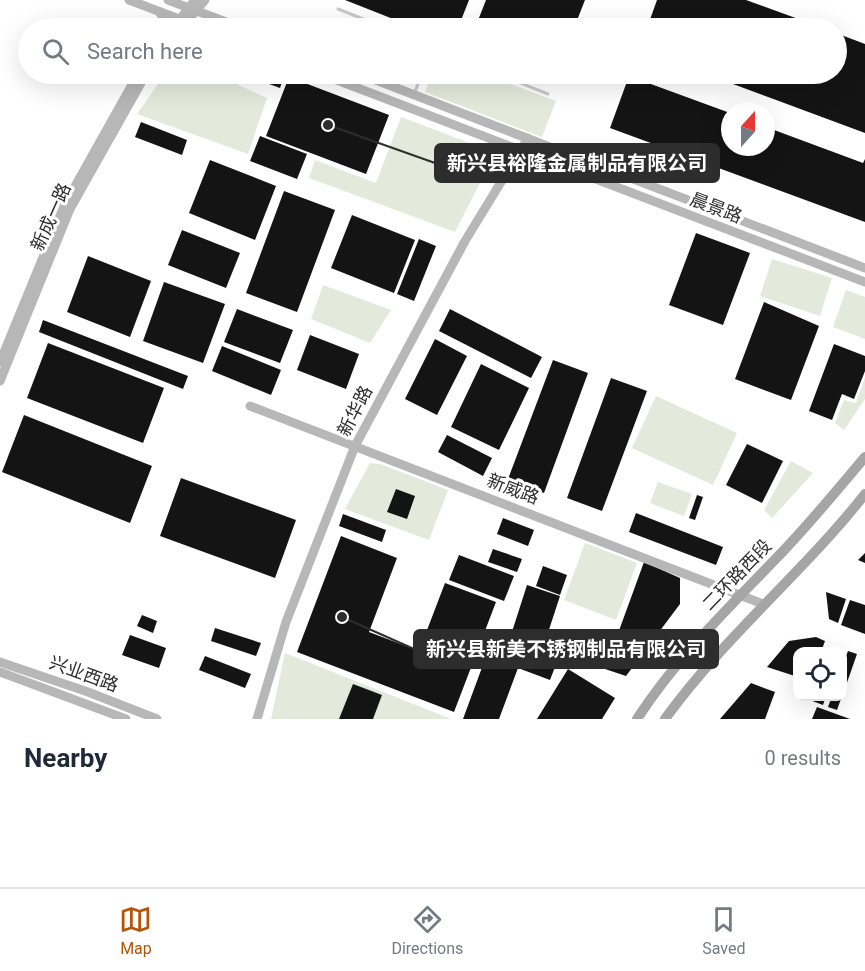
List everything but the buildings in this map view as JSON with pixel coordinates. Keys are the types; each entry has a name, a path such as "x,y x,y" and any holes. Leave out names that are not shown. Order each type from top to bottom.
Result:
{"main road":[{"name":"二环路西段","path":"637,719 686,653 788,546 865,457"},
{"path":"668,718 724,647 816,550 865,494"}],"street":[{"path":"129,0 172,18"},
{"path":"168,0 193,6 218,18"},
{"path":"193,6 205,0"},
{"path":"210,0 211,9 221,18"},
{"path":"157,11 163,18"},
{"name":"新成一路","path":"0,362 64,206 132,84"},
{"name":"新成一路","path":"0,381 70,209 140,84"},
{"name":"晨景路","path":"347,84 865,282"},
{"name":"晨景路","path":"387,84 865,268"},
{"name":"新华路","path":"257,719 286,622 355,446 460,252 528,138"},
{"name":"新威路","path":"250,406 763,604"},
{"name":"兴业西路","path":"0,662 88,692 157,719"},
{"name":"兴业西路","path":"0,672 126,719"}],"lane":[{"path":"339,9 361,18"},
{"path":"414,94 418,84"},
{"path":"524,84 548,93"}],"green space":[{"path":"158,84 238,84 267,98 248,154 137,114"},
{"path":"428,84 510,84 556,101 542,137 425,92"},
{"path":"401,117 475,145 485,153 490,163 455,232 309,178 315,160 376,183"},
{"path":"772,259 832,278 820,316 760,296"},
{"path":"323,285 391,310 370,343 311,319"},
{"path":"846,290 865,297 865,339 833,327"},
{"path":"865,377 865,399 844,430 835,423 844,400 856,403"},
{"path":"656,396 737,433 713,485 632,448"},
{"path":"791,461 813,473 772,518 764,510"},
{"path":"370,463 380,464 448,490 429,540 345,509"},
{"path":"658,482 692,494 684,516 650,503"},
{"path":"585,543 637,563 616,620 564,600"},
{"path":"285,653 451,719 271,719"}],"place":[{"name":"新兴县裕隆金属制品有限公司","path":"328,125"},
{"name":"新兴县新美不锈钢制品有限公司","path":"342,617"}]}
